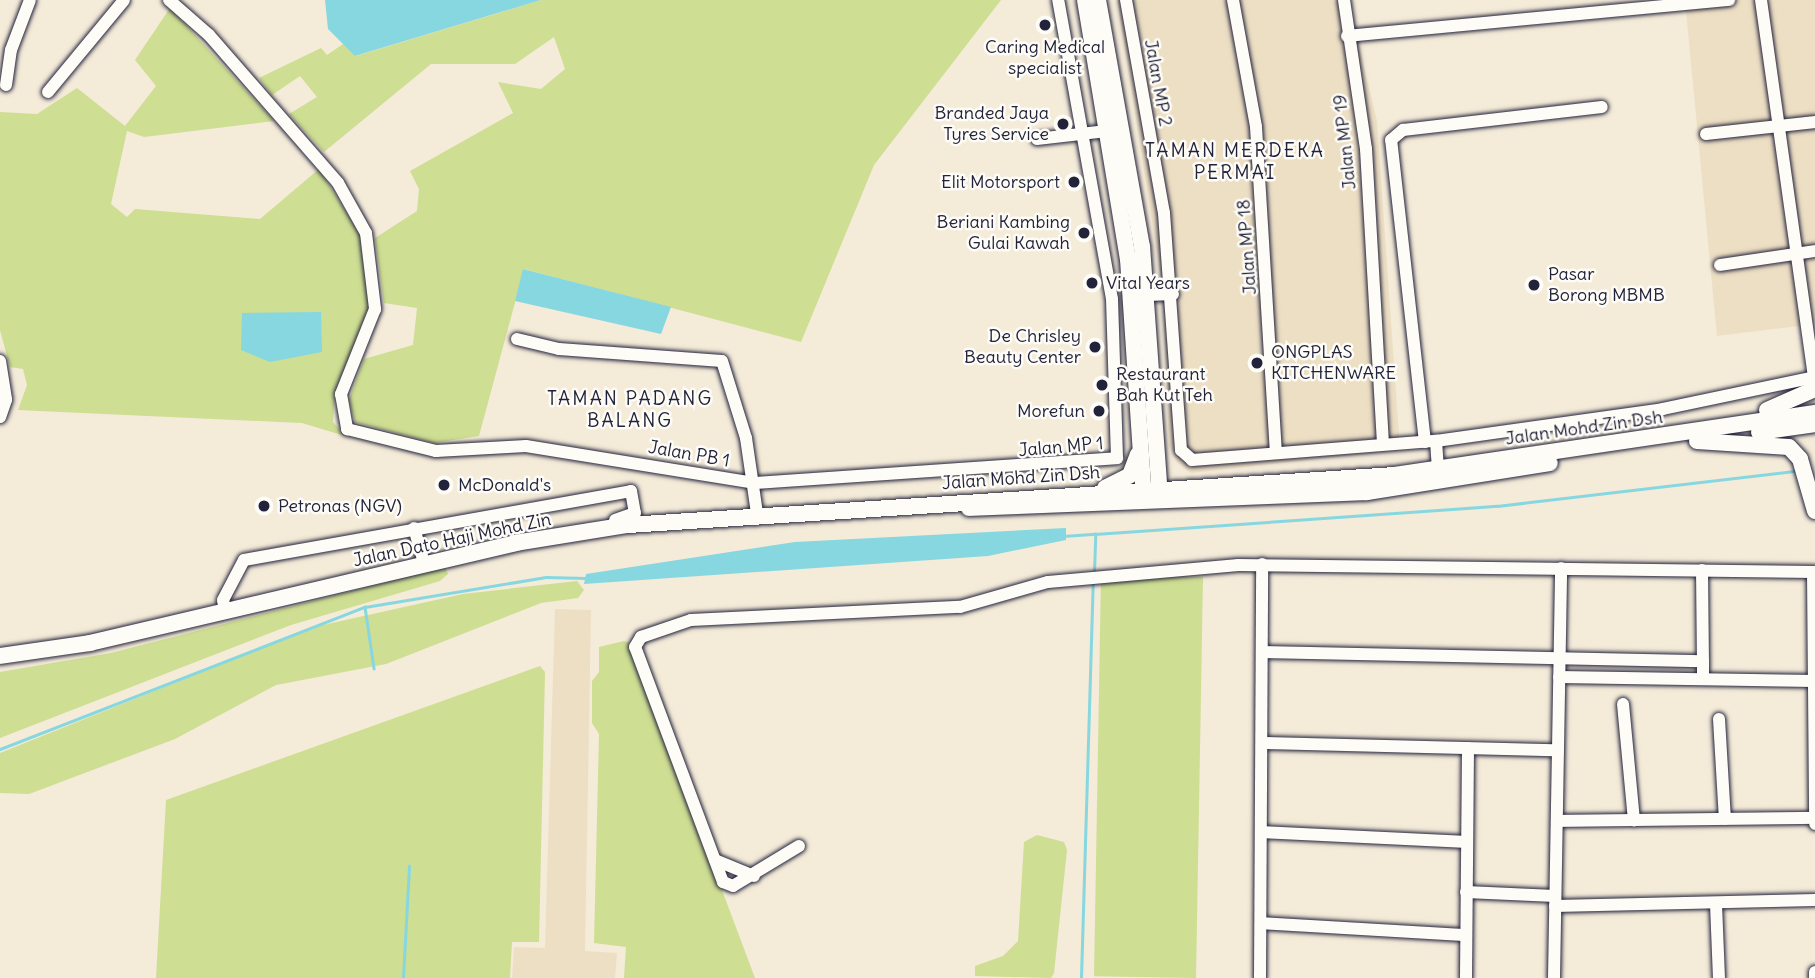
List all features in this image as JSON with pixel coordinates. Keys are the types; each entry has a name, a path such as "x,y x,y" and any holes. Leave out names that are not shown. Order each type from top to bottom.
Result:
{"main road":[{"path":"1086,0 1128,259 1139,446 1152,496"},
{"path":"1098,0 1148,295 1155,438 1152,496"},
{"path":"1692,436 1784,407 1815,381"},
{"name":"Jalan Mohd Zin Dsh","path":"918,505 1152,496 1367,492 1815,413"},
{"name":"Jalan Mohd Zin Dsh","path":"918,505 1093,493 1152,496 1197,487 1438,469 1692,436 1815,424"},
{"path":"1692,436 1789,447 1800,459 1815,511"},
{"path":"1155,438 1165,470 1197,487"},
{"path":"1093,493 1130,475 1139,446"},
{"name":"Jalan Dato Haji Mohd Zin","path":"0,656 74,646 424,564 562,536 757,513 918,505"}],"street":[{"path":"6,85 10,50 30,0"},
{"path":"48,92 124,0"},
{"name":"Jalan PB 1","path":"169,0 209,35 338,184 366,233 375,309 341,394 347,429 436,451 493,448 586,454 754,482"},
{"name":"Jalan MP 1","path":"754,482 1116,460 1112,299 1058,0"},
{"name":"Jalan MP 2","path":"1126,0 1173,294 1181,450 1192,460 1276,451"},
{"name":"Jalan MP 18","path":"1233,0 1256,127 1276,451"},
{"name":"Jalan MP 19","path":"1344,0 1347,36 1366,149 1382,442"},
{"path":"1347,36 1729,0"},
{"path":"1276,451 1382,442 1430,441 1663,408 1815,381 1760,0"},
{"path":"1438,469 1430,441 1391,139 1402,131 1602,107"},
{"path":"1706,134 1815,122"},
{"path":"1037,139 1107,131"},
{"path":"1720,265 1815,251"},
{"path":"1148,295 1173,294"},
{"path":"517,339 559,349 722,361 754,482 757,513"},
{"path":"0,361 6,400 0,417"},
{"path":"225,611 223,600 244,560 625,488 635,496 635,513 626,518 562,536"},
{"path":"414,528 424,564"},
{"path":"1261,978 1262,565"},
{"path":"799,846 754,876 728,887 715,860 635,647 641,637 691,620 960,607 1095,578 1262,565 1814,572 1815,824"},
{"path":"1554,978 1561,568"},
{"path":"1702,570 1703,680"},
{"path":"1262,652 1703,661"},
{"path":"1559,677 1814,681"},
{"path":"1623,704 1634,820"},
{"path":"1720,719 1725,819"},
{"path":"1262,743 1558,750"},
{"path":"1466,978 1468,748"},
{"path":"1557,821 1815,818"},
{"path":"1261,832 1467,842"},
{"path":"715,860 754,876"},
{"path":"1466,892 1555,901 1716,904 1815,900"},
{"path":"1716,904 1719,978"},
{"path":"1261,923 1466,935"},
{"path":"1815,972 1815,978"}],"shaded area":[{"path":"1117,0 1348,0 1377,121 1400,450 1191,473 1177,462 1169,446 1162,283"},
{"path":"1685,0 1815,0 1815,324 1717,336"},
{"path":"555,609 591,610 585,951 617,953 615,978 512,978 514,947 545,948"}],"green space":[{"path":"541,0 1001,0 874,165 801,342 524,269 479,436 434,443 355,422 349,400 364,359 413,345 417,308 384,303 375,238 417,211 419,189 410,171 513,113 498,82 541,89 565,69 554,37 515,64 431,64 324,152 289,114 317,97 300,76 272,95 259,78 321,48 327,55 346,42 356,56"},
{"path":"170,8 274,121 144,137 127,131 111,204 127,217 135,209 260,219 319,169 361,236 370,310 335,392 333,422 345,436 302,423 18,410 27,385 23,369 10,367 0,330 0,112 37,114 77,88 125,126 156,86 135,60"},
{"path":"445,567 448,574 440,581 291,625 0,738 0,672 111,653"},
{"path":"1101,575 1203,577 1196,978 1094,976"},
{"path":"577,581 584,590 578,598 541,603 386,664 276,685 175,739 29,794 0,793 0,753 314,627 463,594"},
{"path":"624,641 629,643 755,978 624,978 626,947 594,943 599,734 592,723 592,681 599,672 599,647"},
{"path":"540,666 545,672 539,942 512,942 510,978 156,978 166,800"},
{"path":"1037,835 1064,842 1067,850 1054,973 1051,978 975,976 975,966 1003,956 1018,941 1024,842"}],"water":[{"path":"325,0 541,0 355,56 328,29"},
{"path":"523,269 671,307 661,334 515,301"},
{"path":"321,312 322,352 270,362 241,350 242,313"},
{"path":"1066,528 1066,540 988,556 584,584 586,574 795,542"}],"waterway":[{"path":"1094,572 1095,534 1497,506 1796,471"},
{"path":"1063,536 1095,534"},
{"path":"0,749 365,607 546,577 586,578"},
{"path":"1081,978 1093,583"},
{"path":"365,607 374,668"},
{"path":"403,978 409,866"}],"place":[{"name":"Caring Medical specialist","path":"1045,25"},
{"name":"Branded Jaya Tyres Service","path":"1063,124"},
{"name":"Elit Motorsport","path":"1074,182"},
{"name":"Beriani Kambing Gulai Kawah","path":"1084,233"},
{"name":"Vital Years","path":"1092,283"},
{"name":"Pasar Borong MBMB","path":"1534,285"},
{"name":"De Chrisley Beauty Center","path":"1095,347"},
{"name":"ONGPLAS KITCHENWARE","path":"1257,363"},
{"name":"Restaurant Bah Kut Teh","path":"1102,385"},
{"name":"Morefun","path":"1099,411"},
{"name":"McDonald's","path":"444,485"},
{"name":"Petronas (NGV)","path":"264,506"}],"district":[{"name":"TAMAN MERDEKA PERMAI","path":"1235,162"},
{"name":"TAMAN PADANG BALANG","path":"630,410"}]}
